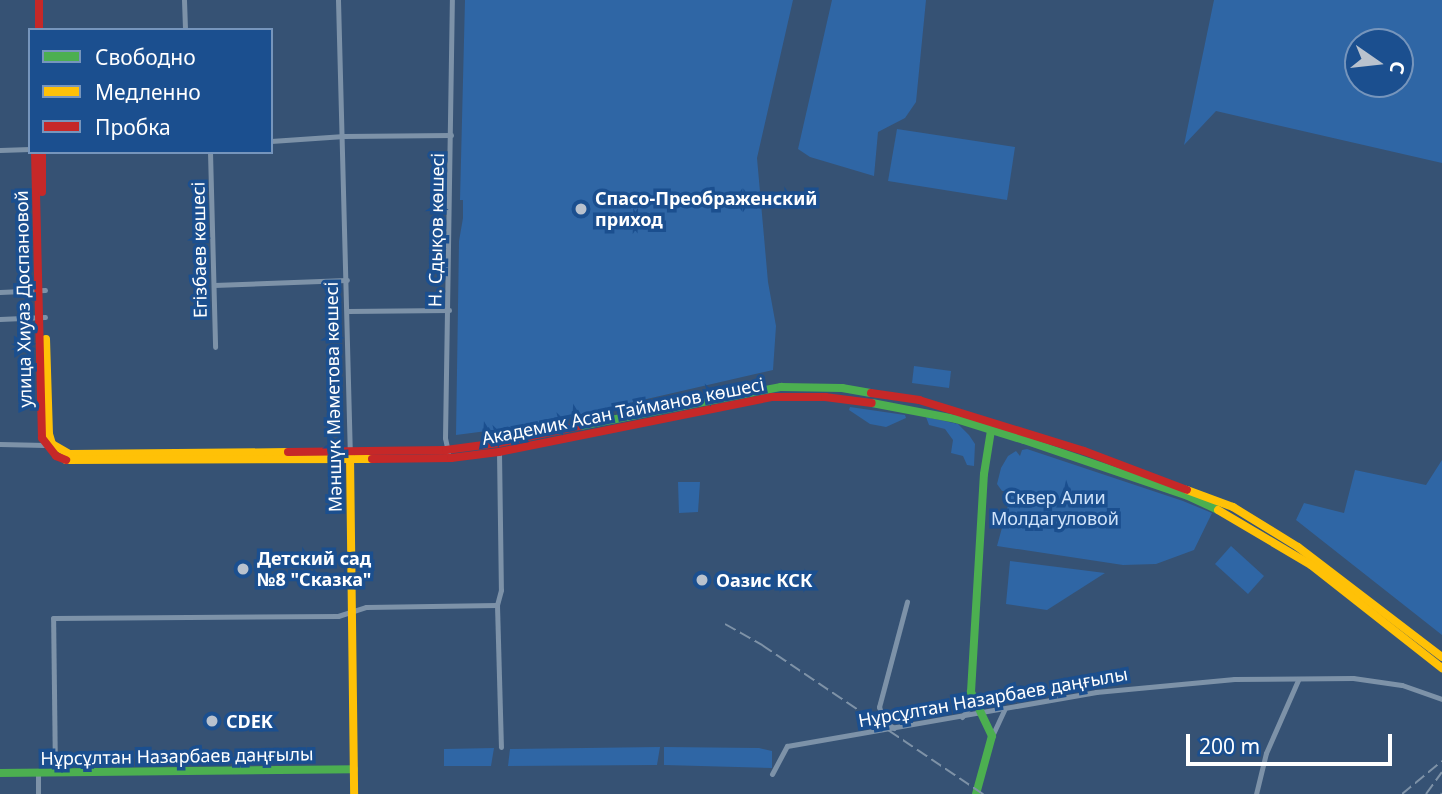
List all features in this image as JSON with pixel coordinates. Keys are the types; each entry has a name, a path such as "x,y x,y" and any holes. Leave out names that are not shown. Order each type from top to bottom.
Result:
{"main road":[{"path":"33,0 33,28"},
{"path":"39,0 39,28"},
{"name":"улица Хиуаз Доспановой","path":"35,154 43,317 42,429 49,444"},
{"name":"улица Хиуаз Доспановой","path":"42,154 42,290"},
{"name":"Академик Асан Тайманов көшесі","path":"350,455 446,450 569,433 744,401 800,396 918,410 992,426 1186,487 1233,507 1298,547 1442,657"},
{"path":"976,794 992,736 971,692 984,474 992,426"},
{"name":"Академик Асан Тайманов көшесі","path":"992,426 1165,487 1230,514 1311,565 1442,668"},
{"name":"Академик Асан Тайманов көшесі","path":"49,444 69,454 451,458 499,452 569,433"},
{"name":"Мәншүк Мәметова көшесі","path":"350,455 354,794"},
{"name":"Нұрсұлтан Назарбаев даңғылы","path":"0,774 354,769"}],"street":[{"path":"184,0 185,28"},
{"name":"Мәншүк Мәметова көшесі","path":"338,0 344,136 350,455"},
{"name":"Н. Сдықов көшесі","path":"446,450 452,0"},
{"path":"273,141 344,136 451,135"},
{"path":"0,150 28,149"},
{"name":"Егізбаев көшесі","path":"209,154 215,347"},
{"path":"214,285 347,280"},
{"path":"0,292 42,290"},
{"path":"348,312 449,310"},
{"path":"0,318 43,317"},
{"name":"Академик Асан Тайманов көшесі","path":"0,444 49,444"},
{"path":"446,450 451,458"},
{"path":"499,452 501,590 497,605 501,747"},
{"path":"894,728 884,722 879,707 907,602"},
{"path":"55,773 53,618 338,615 366,607 497,605"},
{"name":"Нұрсұлтан Назарбаев даңғылы","path":"772,774 787,746 962,718 1096,692 1234,679 1376,680 1402,685 1442,699"},
{"path":"1256,794 1266,753 1298,680"},
{"path":"962,718 971,692"},
{"path":"992,736 1004,710"},
{"path":"38,773 38,794"}],"green space":[{"path":"465,0 793,0 757,158 768,282 776,326 773,370 534,425 456,435 459,241 463,218 463,200 460,200"},
{"path":"832,0 926,0 916,102 905,118 878,132 874,176 810,157 798,149"},
{"path":"1214,0 1442,0 1442,163 1216,111 1184,145"},
{"path":"897,129 1015,147 1007,200 888,181"},
{"path":"914,366 951,371 949,388 912,383"},
{"path":"850,407 905,415 906,418 886,427 870,424 849,410"},
{"path":"926,417 958,424 969,435 975,444 974,466 967,465 963,456 951,453 953,440 945,429 929,425"},
{"name":"Сквер Алии Молдагуловой","path":"1027,449 1212,513 1194,550 1156,564 1123,565 997,546 1012,491 1002,491 997,484 1001,468 1008,456 1016,451 1020,456 1022,450"},
{"path":"1442,460 1442,635 1296,520 1304,503 1344,513 1355,470 1426,485"},
{"path":"678,482 700,482 698,512 679,513"},
{"path":"1231,546 1264,576 1248,594 1215,564"},
{"path":"1010,561 1105,573 1047,610 1006,604"},
{"path":"660,747 657,765 508,766 510,749"},
{"path":"664,747 759,748 772,751 772,768 664,765"},
{"path":"494,748 491,766 444,766 444,749"}],"railway":[{"path":"725,624 762,645 983,794"},
{"path":"1402,794 1442,761"},
{"path":"1426,794 1442,772"}],"traffic: fast":[{"path":"580,426 781,387 842,388 871,393"},
{"path":"872,403 956,419 1024,440 1186,495 1218,510"},
{"path":"976,794 992,736 971,692 984,474 992,424"},
{"path":"0,773 354,769"}],"traffic: slow":[{"path":"46,339 49,434 52,444 69,454 288,452"},
{"path":"350,456 354,794"},
{"path":"66,460 372,459"},
{"path":"1187,490 1233,507 1298,547 1442,657"},
{"path":"1218,510 1311,565 1442,668"}],"traffic: jam":[{"path":"39,0 39,28"},
{"path":"35,154 42,438 56,456 66,460"},
{"path":"42,154 42,192"},
{"path":"871,393 919,400 1084,451 1187,490"},
{"path":"372,459 451,458 499,452 772,397 825,397 872,403"},
{"path":"288,452 446,450 499,443 580,426"}],"place":[{"name":"Спасо-Преображенский приход","path":"581,209"},
{"name":"Детский сад №8 \"Сказка\"","path":"243,569"},
{"name":"Оазис КСК","path":"702,580"},
{"name":"CDEK","path":"212,721"}]}
